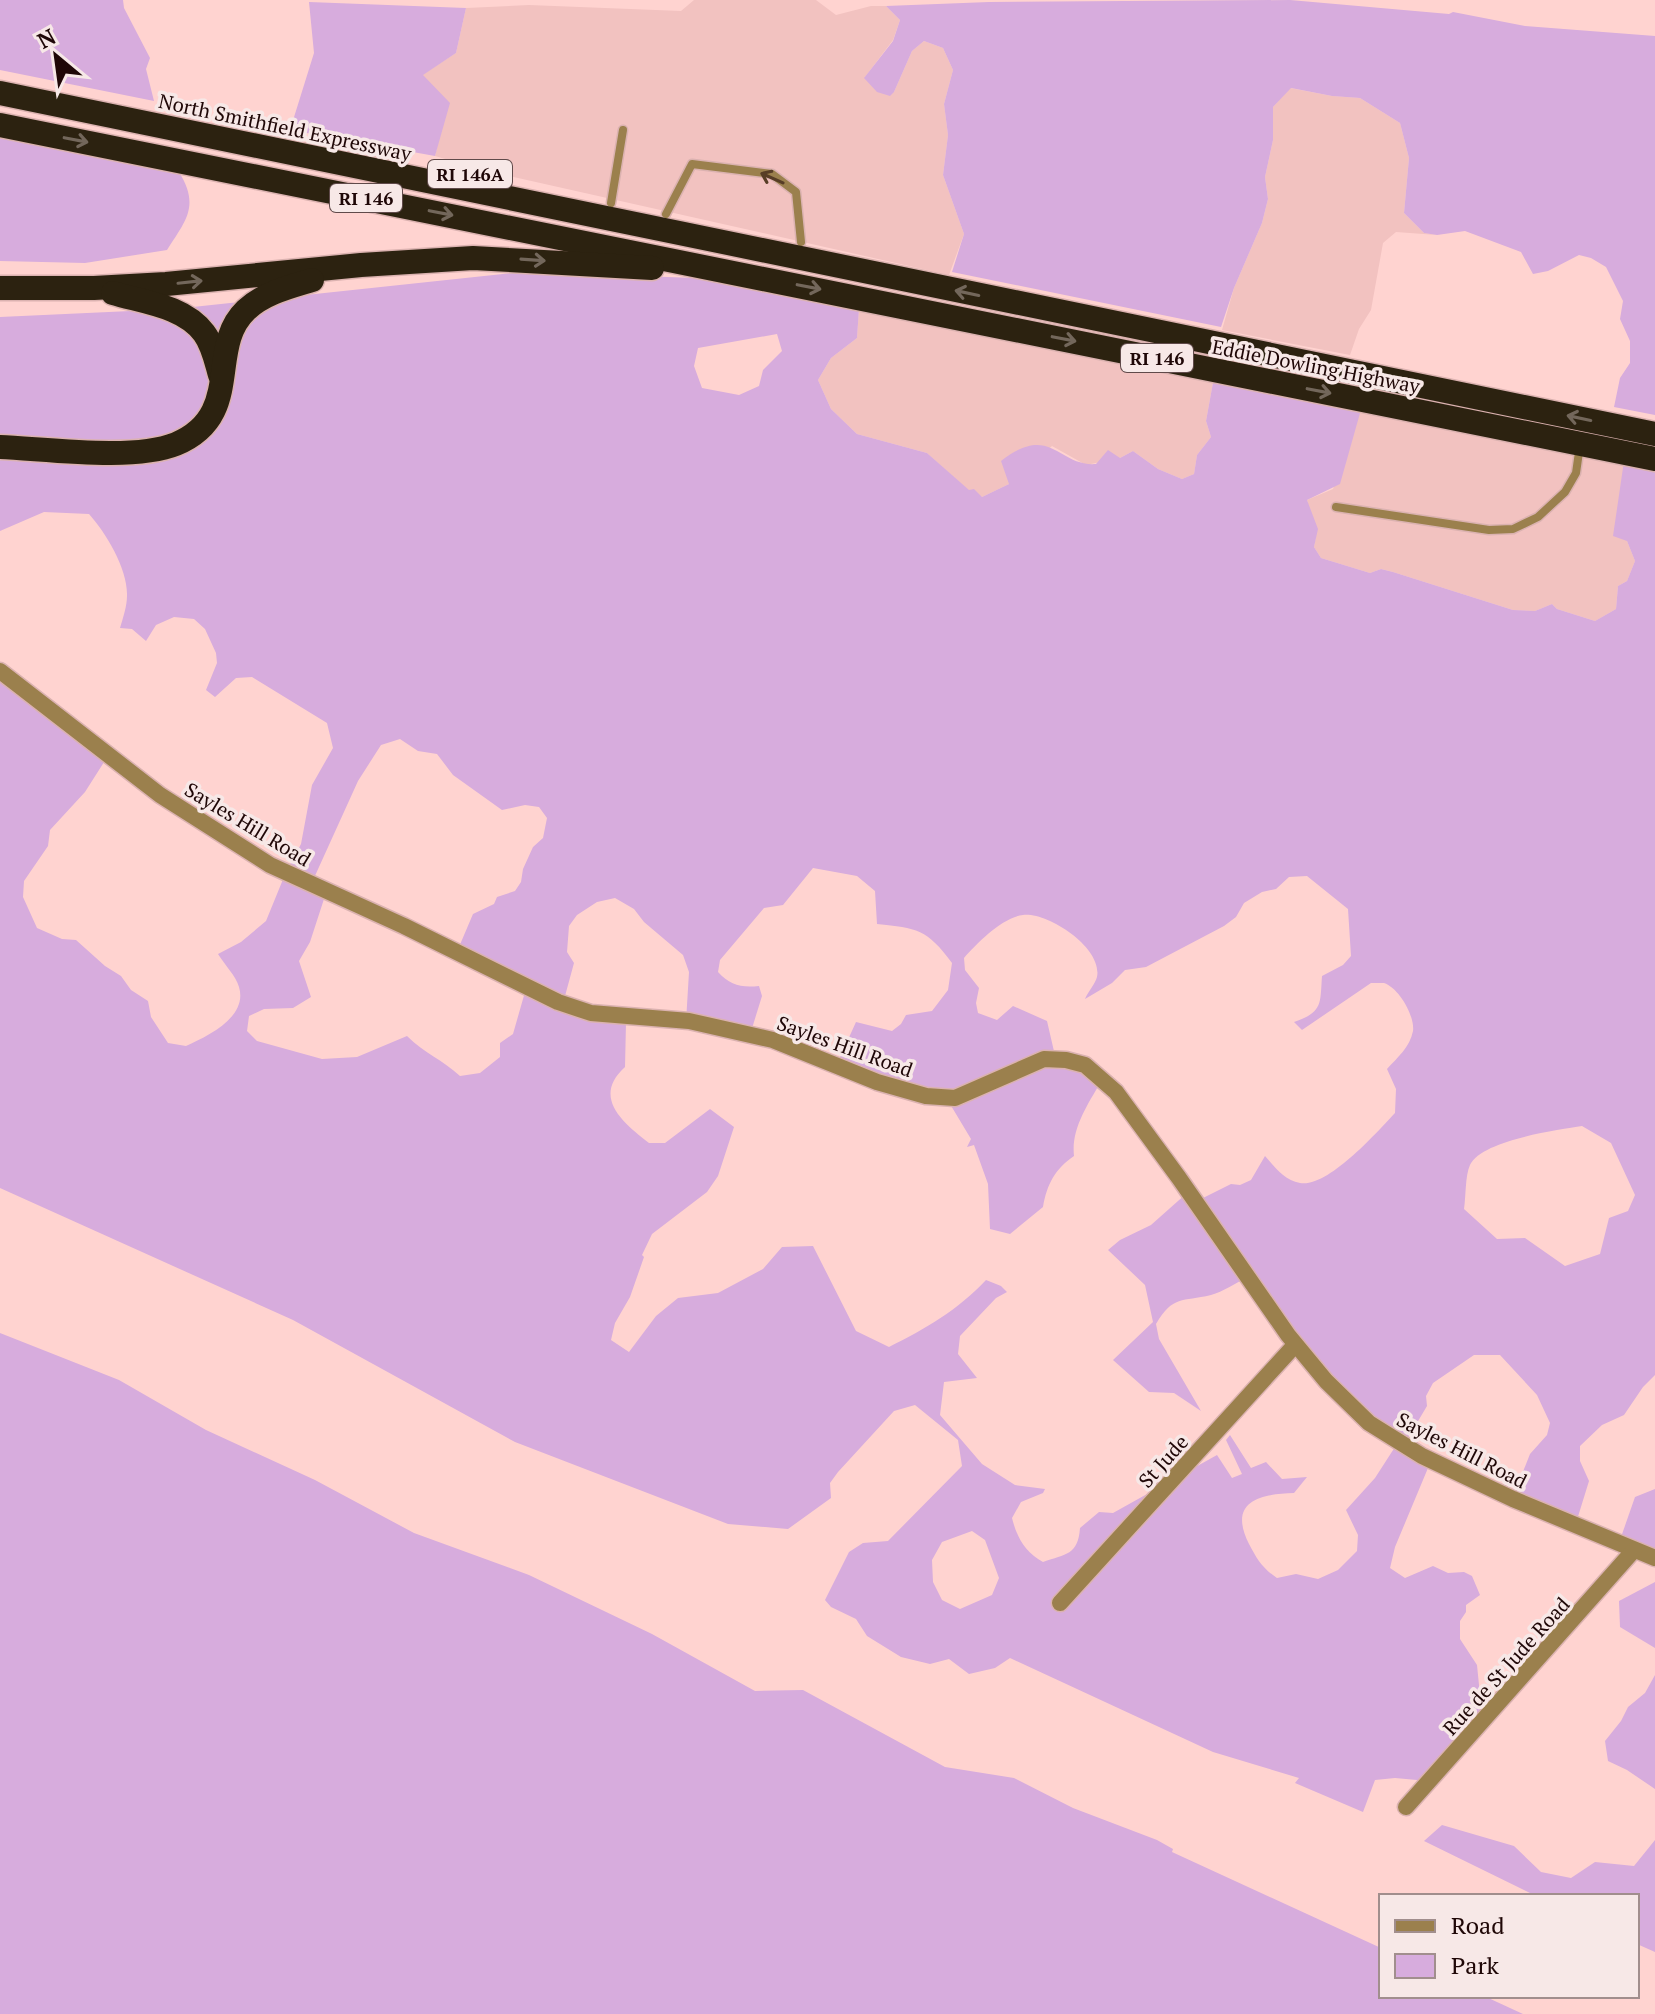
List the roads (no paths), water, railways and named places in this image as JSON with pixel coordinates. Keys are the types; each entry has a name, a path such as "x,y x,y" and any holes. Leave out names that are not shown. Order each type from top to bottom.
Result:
{"highway":[{"name":"RI 146A","path":"0,78 801,242 936,287"},
{"name":"North Smithfield Expressway","path":"0,93 936,287"},
{"name":"RI 146","path":"0,125 733,272"},
{"path":"0,288 166,284 361,265 473,258 733,272"},
{"path":"0,447 115,452 156,450 176,444 194,434 214,412 229,339 244,312 280,290 361,265"},
{"name":"Eddie Dowling Highway","path":"733,272 1655,459"},
{"name":"Eddie Dowling Highway","path":"936,287 1655,434"},
{"path":"94,288 187,316 212,346 222,381"}],"street":[{"name":"Sayles Hill Road","path":"0,671 160,795 270,865 404,926 558,1002 591,1013 689,1021 773,1040 877,1082 926,1096 955,1098 972,1093 1044,1059 1085,1065 1116,1092 1295,1345 1350,1407 1392,1439 1513,1499 1655,1558"},
{"name":"St Jude","path":"1060,1603 1295,1345"},
{"name":"Rue de St Jude Road","path":"1406,1807 1634,1550"}],"lane":[{"path":"611,203 623,130"},
{"path":"666,214 692,164 772,174 796,192 801,242"},
{"path":"1336,507 1489,530 1513,529 1538,517 1565,492 1576,473 1581,444"}]}
